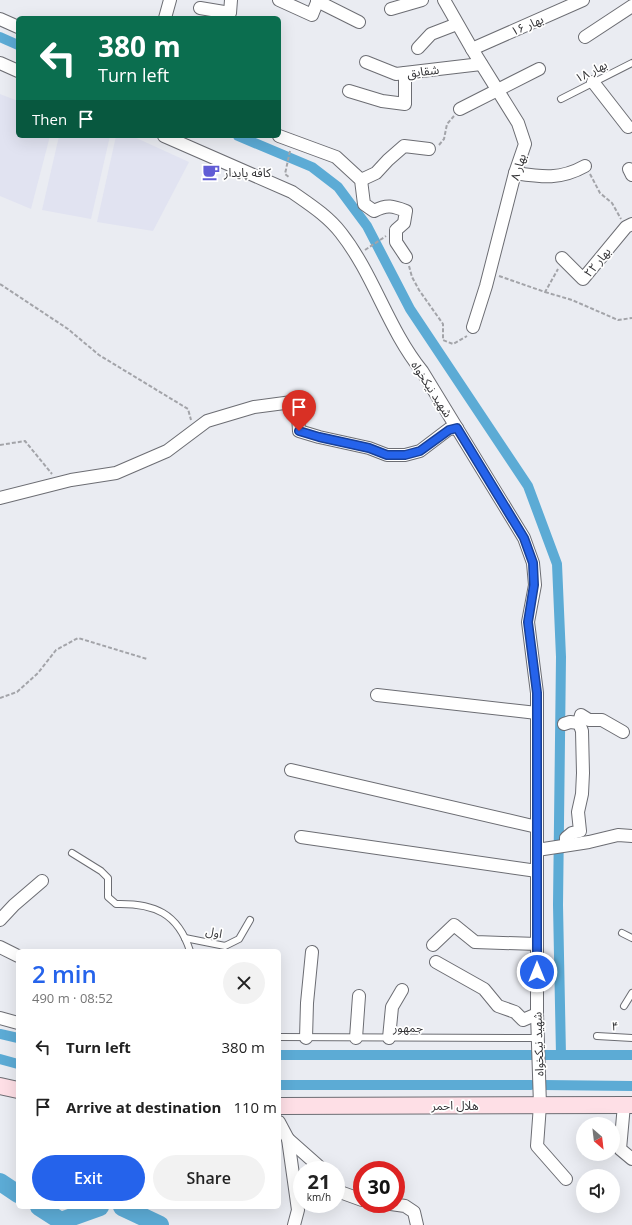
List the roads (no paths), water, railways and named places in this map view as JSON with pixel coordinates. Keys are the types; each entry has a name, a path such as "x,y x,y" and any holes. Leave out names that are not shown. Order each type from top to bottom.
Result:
{"main road":[{"path":"0,1086 16,1090"},
{"name":"هلال احمر","path":"281,1106 628,1105"}],"street":[{"path":"166,16 170,0"},
{"path":"200,8 230,13 230,0"},
{"path":"279,0 312,15 318,1 360,22"},
{"path":"392,9 422,0"},
{"name":"بهار ۸","path":"444,0 518,124 525,144 515,173 489,276 473,327"},
{"name":"بهار ۱۶","path":"472,49 582,0"},
{"path":"585,37 632,6"},
{"path":"0,19 16,26"},
{"path":"418,48 430,34 457,24"},
{"name":"شقایق","path":"366,62 396,74 481,64"},
{"path":"0,63 16,70"},
{"path":"460,109 496,89 538,69"},
{"path":"349,91 382,101 405,104 405,73"},
{"path":"593,82 628,127"},
{"path":"281,137 336,158 361,180 364,204 374,211 384,206 393,206 406,211 404,223 396,230 396,242 406,257"},
{"name":"شهید نیکخواه","path":"169,138 290,191 309,203 341,233 362,267 395,332 410,356 422,371 524,538 533,563 534,585 528,622 537,693 537,1014 540,1105 537,1146 566,1179"},
{"path":"361,180 376,173 404,146 429,149"},
{"path":"515,173 540,177 570,175 585,166"},
{"name":"بهار ۲۲","path":"562,258 583,280 629,225"},
{"path":"0,498 59,483 116,474 167,451 207,421 254,407 292,402 298,415 299,431 369,448 387,455 405,455 420,451 449,430 457,428"},
{"path":"377,695 537,714"},
{"path":"561,846 566,838 572,833 580,831 578,812 582,794 583,773 582,731 579,723 581,715 589,720 602,720 623,732"},
{"path":"564,724 570,722 579,723"},
{"path":"292,770 537,828"},
{"path":"537,850 618,835 632,836"},
{"path":"301,838 537,871"},
{"path":"0,920 14,904 42,881"},
{"path":"433,945 454,925 475,942 537,944"},
{"path":"0,947 16,955"},
{"path":"306,1038 307,1003 312,952"},
{"path":"436,962 484,989 498,1006 515,1012 523,1020 537,1014"},
{"path":"389,1038 392,1007 402,990"},
{"path":"356,1038 360,996"},
{"path":"0,1018 16,1022"},
{"path":"628,1105 620,1149 632,1159"},
{"path":"281,1126 288,1139 298,1210 294,1225"},
{"path":"288,1139 313,1161"},
{"path":"405,1206 414,1212 417,1225"}],"lane":[{"name":"بهار ۱۸","path":"561,99 632,62"},
{"path":"72,853 101,871 108,878 108,897 116,904 137,904 160,910 178,925 189,949"},
{"name":"اول","path":"185,938 225,946 239,939 250,920"},
{"path":"622,932 632,938"},
{"path":"624,1006 632,992"},
{"name":"۴","path":"597,1036 632,1038"},
{"name":"جمهور","path":"281,1038 538,1038"}],"waterway":[{"path":"0,37 16,44"},
{"path":"243,138 312,167 338,187 367,226 410,309 528,486 557,564 561,657 558,905 561,1055"},
{"path":"0,1034 16,1038"},
{"path":"281,1055 632,1055"},
{"path":"0,1059 16,1063"},
{"path":"281,1085 531,1085"},
{"path":"543,1085 632,1086"},
{"path":"0,1182 16,1193"},
{"path":"42,1209 61,1221 94,1209"},
{"path":"126,1209 160,1225"}],"place":[{"name":"کافه پایدار","path":"211,172"}]}
